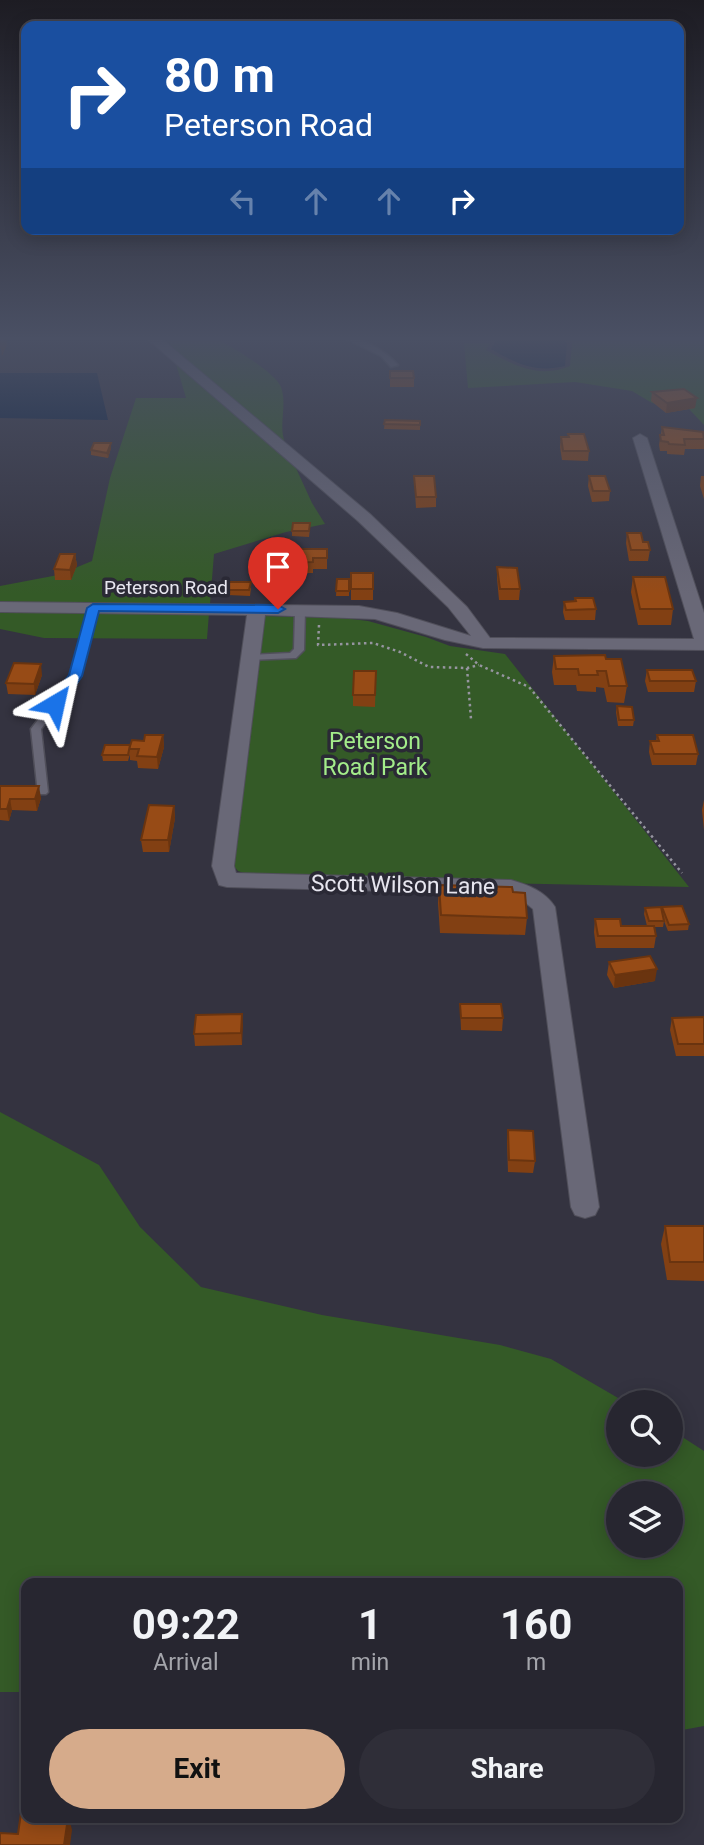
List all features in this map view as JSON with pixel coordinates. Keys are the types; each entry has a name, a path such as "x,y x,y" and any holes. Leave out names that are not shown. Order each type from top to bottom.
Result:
{"street":[{"path":"251,422 415,565 473,624 483,643"},
{"path":"640,439 704,643"},
{"name":"Peterson Road","path":"0,607 380,613 460,639 483,643 704,643"},
{"name":"Scott Wilson Lane","path":"257,609 223,866 227,880 511,887 529,894 544,907 585,1207"}],"lane":[{"path":"42,792 36,729 76,676 93,608"},
{"path":"250,659 293,656 299,650 300,610"}],"path":[{"path":"320,616 318,645 373,643 400,652 429,667 467,668 480,665"},
{"path":"467,668 471,719"},
{"path":"529,687 682,873"}],"green space":[{"path":"128,422 244,422 295,466 325,524 286,532 214,554 210,604 0,603 0,586 58,575 92,561 110,478"},
{"path":"259,422 282,422 286,445"},
{"path":"0,611 209,613 207,639 44,638 0,629"},
{"name":"Peterson Road Park","path":"262,616 368,621 450,646 505,654 689,887 258,878 238,871 233,865"},
{"path":"0,1112 99,1165 140,1227 201,1287 322,1315 500,1345 551,1359 606,1391 606,1467 683,1467 683,1437 704,1451 704,1726 683,1730 683,1578 21,1578 21,1692 0,1692"}],"building":[{"path":"384,422 420,422 420,425"},
{"path":"662,427 703,432 704,439 684,439 685,445 669,444 661,441 660,435 664,435"},
{"path":"568,434 584,434 589,451 563,451 561,437 569,437"},
{"path":"94,443 111,443 107,453 91,450"},
{"path":"414,476 434,476 436,497 416,497"},
{"path":"589,476 605,476 610,491 593,491"},
{"path":"293,523 310,523 309,531 292,531"},
{"path":"627,533 641,533 643,542 648,542 650,550 631,550"},
{"path":"269,539 289,539 288,546 268,545"},
{"path":"272,549 327,549 327,558 313,558 313,562 272,563"},
{"path":"60,554 75,554 70,570 54,569"},
{"path":"497,567 517,568 520,589 500,589"},
{"path":"351,573 373,573 373,589 351,589"},
{"path":"633,577 665,577 673,609 640,609"},
{"path":"337,579 349,579 349,591 336,591"},
{"path":"229,582 251,582 249,590 228,590"},
{"path":"575,598 593,598 596,609 566,610 564,602 576,601"},
{"path":"605,655 606,659 621,659 627,686 609,686 606,671 597,671 598,675 579,675 578,669 556,669 554,656"},
{"path":"14,663 41,664 34,684 6,683"},
{"path":"647,670 692,670 696,681 650,681"},
{"path":"354,671 376,671 375,695 353,695"},
{"path":"617,706 632,707 634,720 619,720"},
{"path":"145,735 163,735 157,757 137,756 139,749 129,749 132,740 144,741"},
{"path":"657,735 693,735 698,754 654,754 650,741 659,741"},
{"path":"105,745 130,745 128,755 102,755"},
{"path":"0,786 39,786 35,799 10,799 7,809 0,809"},
{"path":"149,805 174,806 168,840 141,840"},
{"path":"439,885 512,887 513,892 525,893 527,918 441,915"},
{"path":"682,906 689,924 669,925 662,907"},
{"path":"661,907 664,921 649,921 645,908"},
{"path":"595,919 620,919 621,926 654,926 656,936 598,936"},
{"path":"650,956 657,969 615,975 609,962"},
{"path":"460,1004 501,1004 503,1018 461,1018"},
{"path":"242,1014 241,1033 194,1034 196,1015"},
{"path":"704,1017 704,1044 678,1044 672,1018"},
{"path":"508,1130 533,1131 535,1161 509,1160"},
{"path":"665,1226 704,1226 704,1262 670,1262"},
{"path":"21,1813 21,1823 67,1823 64,1845 0,1845 0,1833 18,1834"}],"route":[{"path":"55,704 76,676 93,608 278,609"}]}
